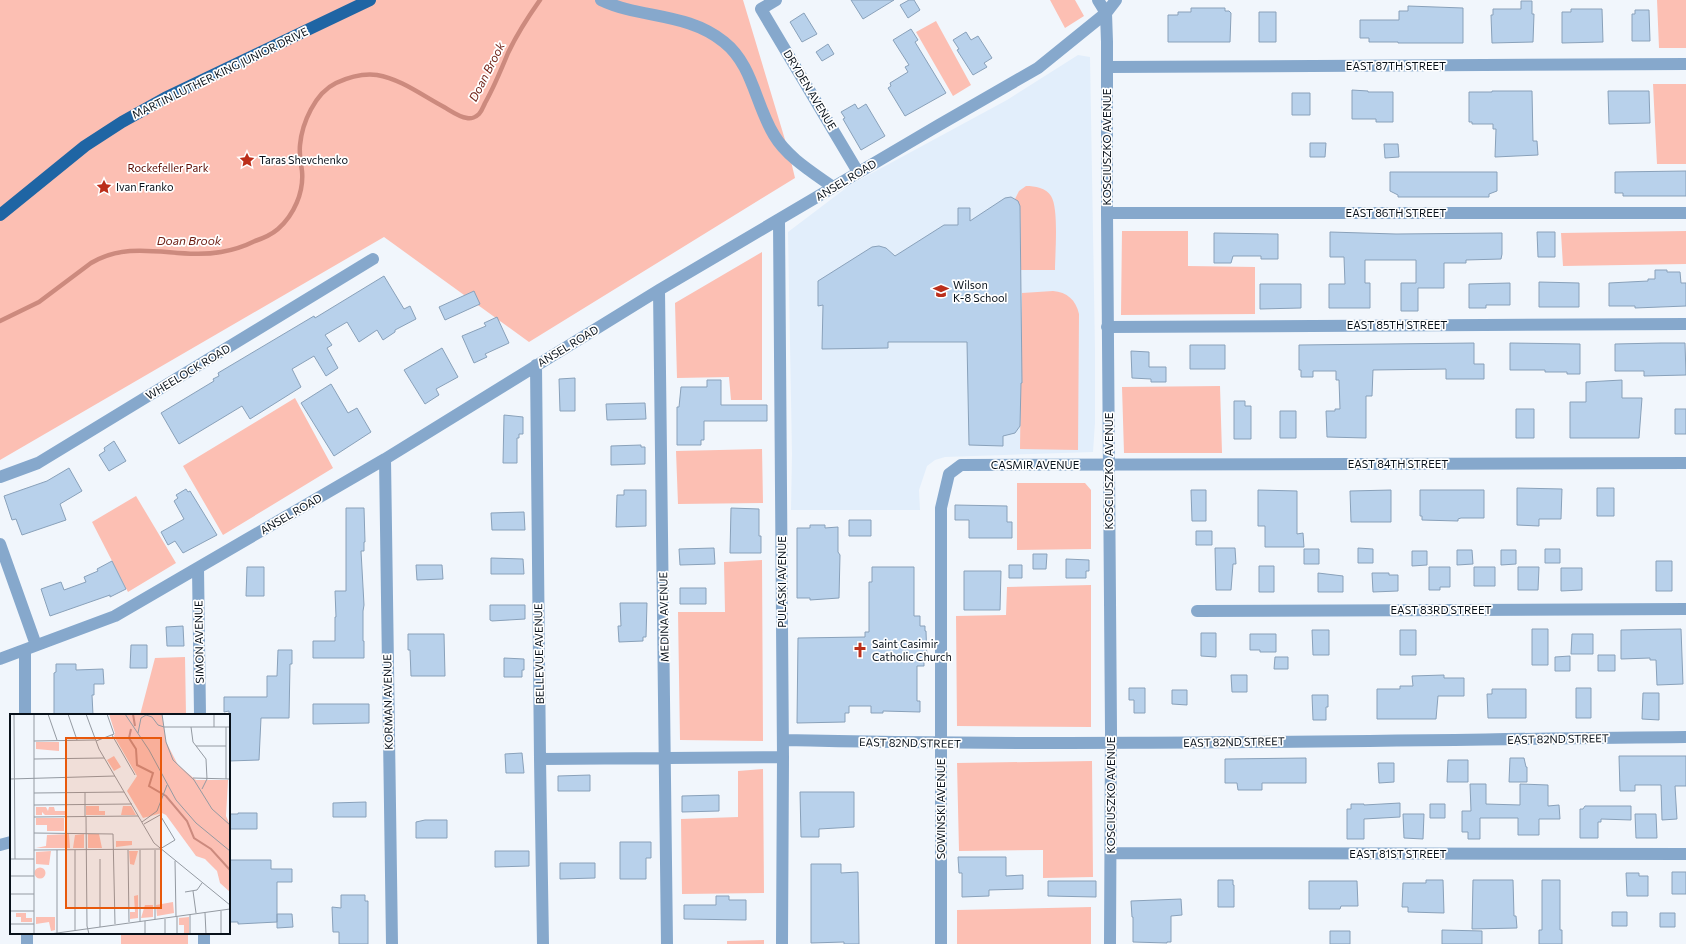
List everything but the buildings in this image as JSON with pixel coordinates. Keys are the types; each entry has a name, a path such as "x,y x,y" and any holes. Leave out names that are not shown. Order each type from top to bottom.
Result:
{"main road":[{"name":"MARTIN LUTHER KING JUNIOR DRIVE","path":"0,215 86,146 136,114 165,98 370,0"}],"street":[{"path":"601,0 624,8 683,21 704,30 723,41 736,52 744,66 767,121 779,143 802,165 833,187"},
{"name":"DRYDEN AVENUE","path":"776,0 761,9 858,172"},
{"path":"1098,0 1106,13"},
{"name":"ANSEL ROAD","path":"0,659 25,651 115,616 385,459 659,290 858,172 1038,68 1106,13 1116,0"},
{"name":"KOSCIUSZKO AVENUE","path":"1106,13 1111,744 1110,944"},
{"name":"EAST 87TH STREET","path":"1107,67 1686,64"},
{"name":"EAST 86TH STREET","path":"1107,213 1686,213"},
{"name":"PULASKI AVENUE","path":"779,220 783,740 782,944"},
{"name":"WHEELOCK ROAD","path":"0,477 38,463 373,259"},
{"name":"MEDINA AVENUE","path":"659,290 666,757 667,944"},
{"name":"EAST 85TH STREET","path":"1107,327 1686,324"},
{"name":"BELLEVUE AVENUE","path":"536,365 540,759 544,944"},
{"name":"KORMAN AVENUE","path":"385,459 392,944"},
{"name":"EAST 84TH STREET","path":"1109,464 1686,463"},
{"name":"CASMIR AVENUE","path":"961,465 1109,464"},
{"name":"SOWINSKI AVENUE","path":"941,944 941,508 949,474 961,465"},
{"path":"0,544 36,646"},
{"name":"SIMON AVENUE","path":"198,568 200,714"},
{"name":"EAST 83RD STREET","path":"1197,611 1686,609"},
{"path":"25,651 25,714"},
{"name":"EAST 82ND STREET","path":"783,740 941,744 1111,744 1686,737"},
{"path":"540,759 783,757"},
{"path":"0,846 10,842"},
{"name":"EAST 81ST STREET","path":"1111,853 1686,854"}],"shaded area":[{"name":"Wilson K-8 School","path":"1078,55 1090,57 1095,350 1095,423 1093,452 945,457 935,460 927,466 919,490 920,510 791,510 792,454 788,232 850,185 1007,100"}],"green space":[{"name":"Rockefeller Park","path":"0,0 743,0 789,153 795,178 529,342 384,237 0,460"},
{"path":"1050,0 1075,0 1084,16 1065,28"},
{"path":"1657,0 1686,0 1686,48 1659,48"},
{"path":"936,21 971,85 953,96 916,32"},
{"path":"1653,84 1686,84 1686,164 1657,164"},
{"path":"1026,186 1043,189 1051,196 1056,220 1055,270 1021,270 1020,206 1015,199 1019,191"},
{"path":"1122,231 1188,231 1188,266 1255,267 1255,314 1121,315"},
{"path":"1686,231 1686,264 1563,266 1561,233"},
{"path":"762,252 762,400 731,400 729,377 677,378 675,303"},
{"path":"1053,291 1067,295 1076,305 1079,314 1078,450 1020,449 1022,293"},
{"path":"1220,386 1222,453 1124,453 1122,387"},
{"path":"295,398 333,468 223,535 183,466"},
{"path":"762,449 763,503 678,504 676,451"},
{"path":"1017,483 1085,483 1091,490 1091,549 1017,550"},
{"path":"136,496 176,563 128,592 92,522"},
{"path":"762,560 763,741 680,740 678,612 725,612 724,562"},
{"path":"1091,585 1091,727 957,726 956,616 1006,615 1007,587"},
{"path":"185,657 186,714 140,714 155,658"},
{"path":"1092,761 1093,877 1043,878 1043,850 959,851 957,763"},
{"path":"763,769 764,893 682,894 681,819 738,817 738,771"},
{"path":"1091,907 1091,944 957,944 957,910"},
{"path":"121,934 188,934 188,944 121,944"},
{"path":"764,940 764,944 727,944 727,941"}],"waterway":[{"name":"Doan Brook","path":"0,321 39,302 91,263 107,256 123,252 139,251 188,254 221,252 243,246 273,233 289,217 300,195 302,179 300,145 301,136 307,118 316,101 336,83 356,76 377,75 386,77 412,88 455,114 467,118 473,118 482,110 515,39 540,0"}],"place":[{"name":"Taras Shevchenko","path":"247,160"},
{"name":"Ivan Franko","path":"104,187"},
{"name":"Wilson K-8 School","path":"941,291"},
{"name":"Saint Casimir Catholic Church","path":"860,650"}]}
